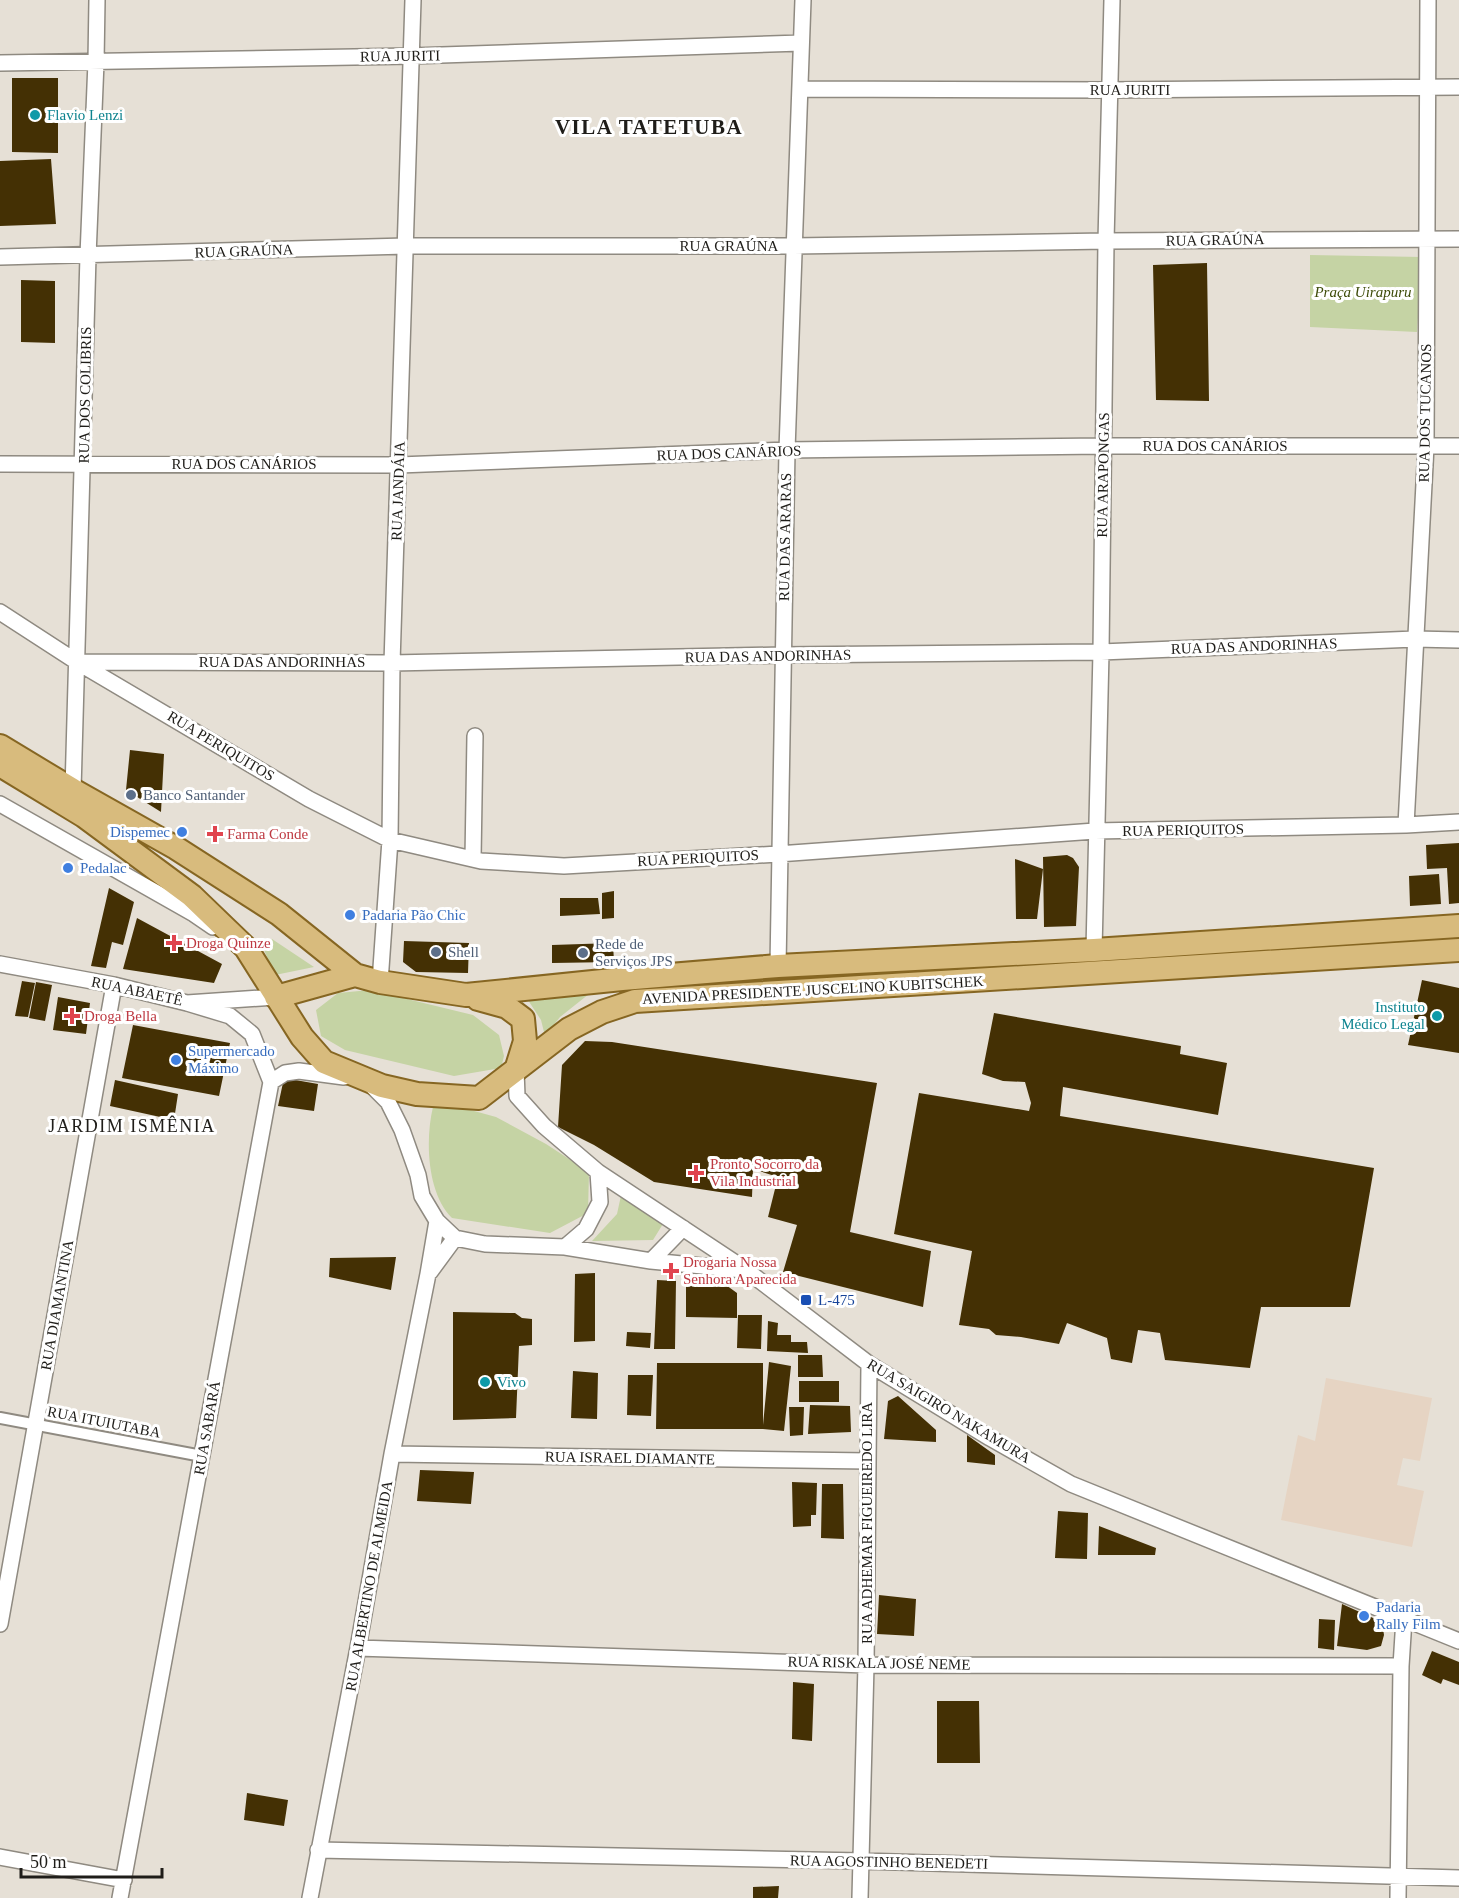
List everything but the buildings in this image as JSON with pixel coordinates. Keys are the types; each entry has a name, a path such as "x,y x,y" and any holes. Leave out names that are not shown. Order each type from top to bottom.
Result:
{"main road":[{"name":"AVENIDA PRESIDENTE JUSCELINO KUBITSCHEK","path":"0,746 176,848 279,914 355,975 380,982 466,995 778,966 1094,950 1459,926"},
{"name":"AVENIDA PRESIDENTE JUSCELINO KUBITSCHEK","path":"0,765 84,816 192,896 246,948 302,1037 324,1062 365,1080 417,1094 479,1098 569,1029 602,1012 635,1001 1459,950"},
{"path":"276,997 355,975"},
{"path":"466,995 507,1007 523,1019 525,1041 516,1070"}],"street":[{"name":"RUA DOS COLIBRIS","path":"73,790 97,0"},
{"name":"RUA JANDÁIA","path":"380,982 390,840 392,663 413,0"},
{"name":"RUA DAS ARARAS","path":"778,966 778,854 787,450 802,0"},
{"name":"RUA ARAPONGAS","path":"1094,950 1101,652 1106,242 1113,0"},
{"name":"RUA DOS TUCANOS","path":"1406,825 1426,446 1428,0"},
{"name":"RUA JURITI","path":"0,63 411,56 801,43"},
{"name":"RUA JURITI","path":"800,88 1110,90 1459,87"},
{"name":"RUA GRAÚNA","path":"0,257 406,246 794,246 1459,239"},
{"name":"RUA DOS CANÁRIOS","path":"0,464 399,465 787,450 1103,446 1459,446"},
{"name":"RUA PERIQUITOS","path":"0,612 77,662 309,799 390,840 473,859 564,866 778,854 1095,831 1459,822"},
{"name":"RUA DAS ANDORINHAS","path":"77,662 392,663 1101,652 1415,639 1459,640"},
{"path":"473,859 475,736"},
{"path":"0,804 194,914 246,948"},
{"name":"RUA ABAETÊ","path":"0,964 114,985 187,1004 276,997"},
{"name":"RUA DIAMANTINA","path":"0,1624 114,985"},
{"path":"187,1004 230,1016 252,1034 271,1082 285,1073 299,1071 365,1080 388,1102 402,1130 418,1174 422,1196 437,1221 456,1238 485,1244 565,1247 651,1261 746,1270"},
{"name":"RUA SAIGIRO NAKAMURA","path":"516,1070 517,1096 544,1126 598,1172 746,1270 869,1364 990,1438 1071,1484 1459,1641"},
{"name":"RUA SABARÁ","path":"120,1898 271,1082"},
{"path":"565,1247 586,1229 600,1202 598,1172"},
{"name":"RUA ALBERTINO DE ALMEIDA","path":"309,1898 437,1221"},
{"path":"651,1261 683,1228"},
{"name":"RUA ALBERTINO DE ALMEIDA","path":"428,1274 456,1238"},
{"name":"RUA ADHEMAR FIGUEIREDO LIRA","path":"860,1898 866,1665 869,1364"},
{"name":"RUA ITUIUTABA","path":"0,1418 202,1456"},
{"name":"RUA ISRAEL DIAMANTE","path":"392,1454 868,1461"},
{"path":"1398,1898 1401,1666 1404,1619"},
{"name":"RUA RISKALA JOSÉ NEME","path":"358,1648 866,1665 1401,1666"},
{"name":"RUA AGOSTINHO BENEDETI","path":"318,1850 1459,1878"},
{"path":"0,1857 124,1880"}],"shaded area":[{"path":"1326,1378 1432,1398 1420,1461 1403,1458 1397,1485 1424,1491 1412,1547 1281,1520 1298,1435 1315,1441"}],"green space":[{"name":"Praça Uirapuru","path":"1310,255 1422,257 1417,332 1310,327"},
{"path":"272,939 314,967 275,975 261,943"},
{"path":"370,990 473,1015 499,1035 504,1056 501,1068 454,1076 345,1050 321,1036 316,1010 338,993"},
{"path":"594,990 560,1017 545,1036 541,1020 526,997"},
{"path":"456,1106 496,1117 546,1144 589,1172 588,1213 550,1233 452,1218 437,1195 433,1181 429,1135 433,1107"},
{"path":"622,1191 666,1219 653,1240 592,1241 617,1214"}],"place":[{"name":"Flavio Lenzi","path":"35,115"},
{"name":"Banco Santander","path":"131,795"},
{"name":"Dispemec","path":"182,832"},
{"name":"Farma Conde","path":"215,834"},
{"name":"Pedalac","path":"68,868"},
{"name":"Padaria Pão Chic","path":"350,915"},
{"name":"Droga Quinze","path":"174,943"},
{"name":"Shell","path":"436,952"},
{"name":"Rede de Serviços JPS","path":"583,953"},
{"name":"Droga Bella","path":"72,1016"},
{"name":"Instituto Médico Legal","path":"1437,1016"},
{"name":"Supermercado Máximo","path":"176,1060"},
{"name":"Pronto Socorro da Vila Industrial","path":"696,1173"},
{"name":"Drogaria Nossa Senhora Aparecida","path":"671,1271"},
{"name":"L-475","path":"806,1300"},
{"name":"Vivo","path":"485,1382"},
{"name":"Padaria Rally Film","path":"1364,1616"}],"district":[{"name":"VILA TATETUBA","path":"649,127"},
{"name":"JARDIM ISMÊNIA","path":"132,1126"}]}
